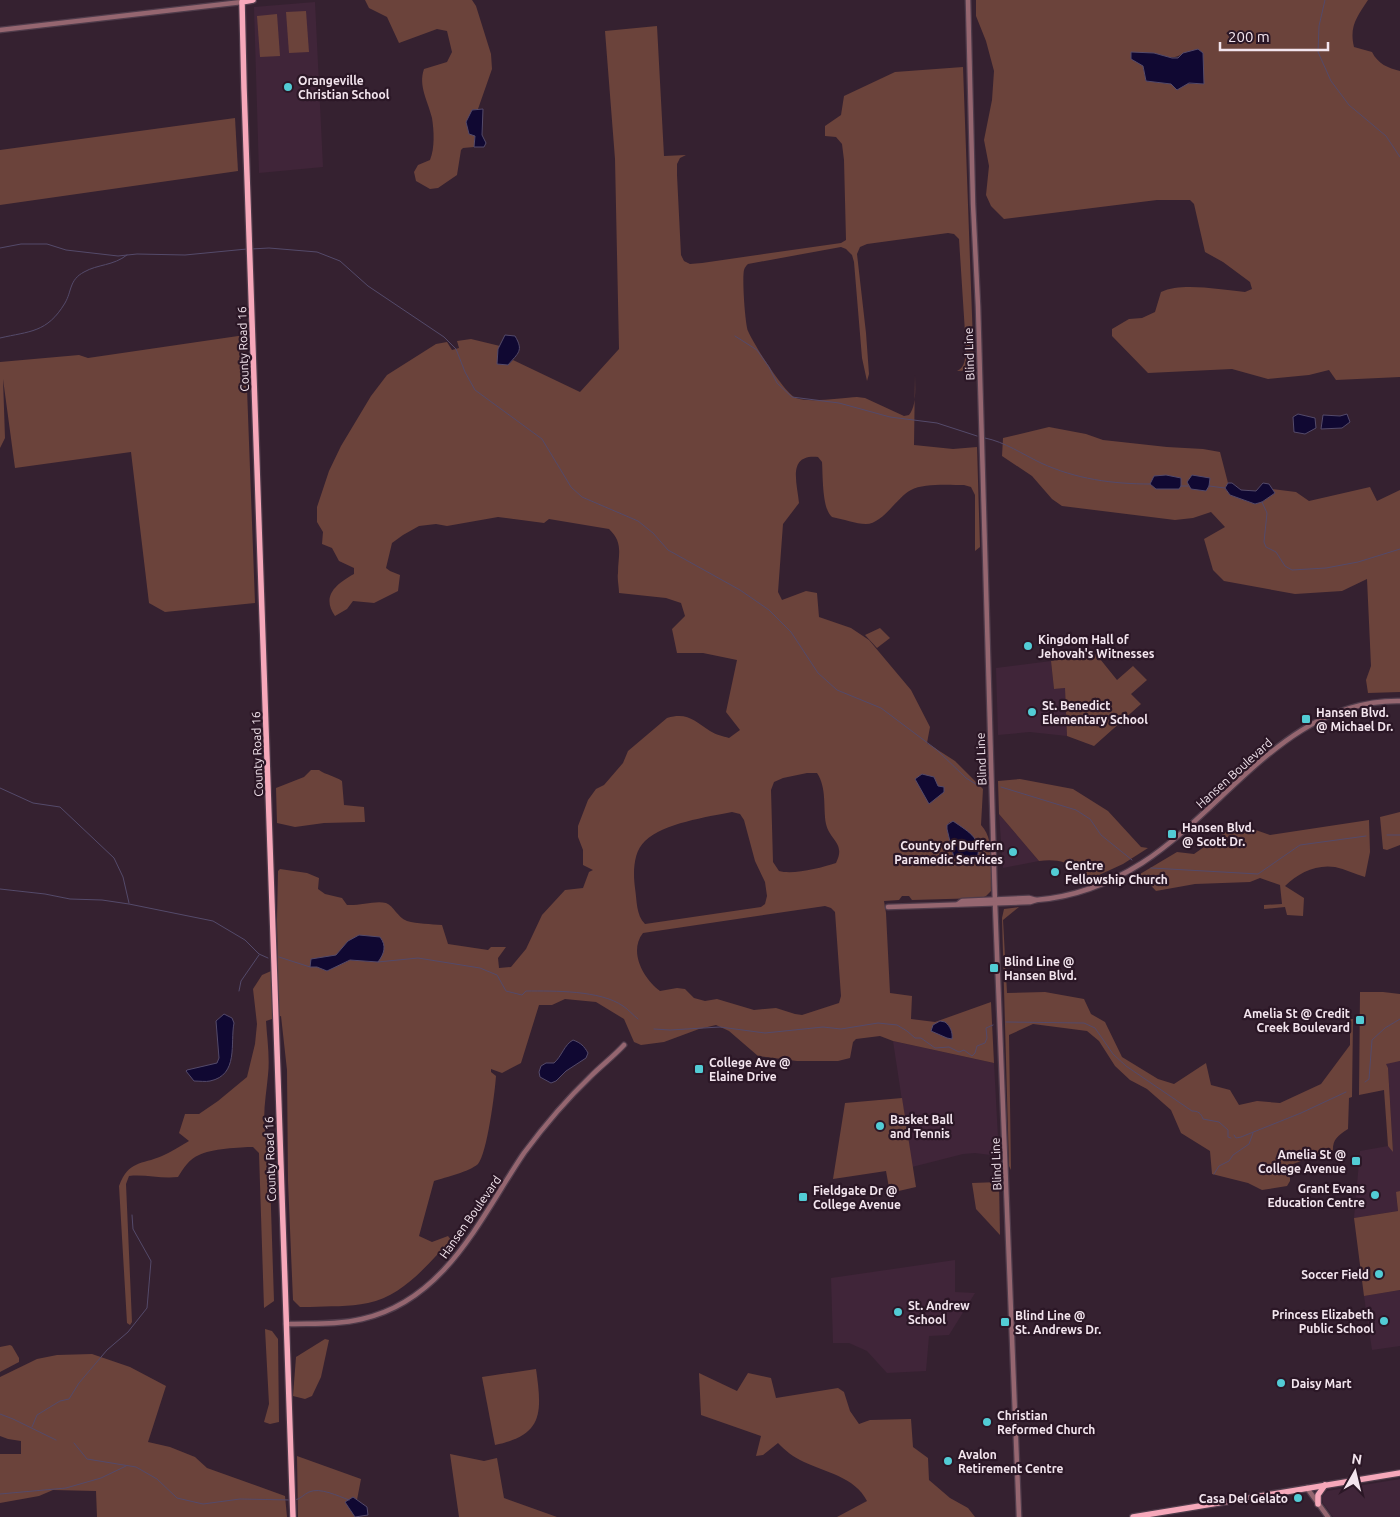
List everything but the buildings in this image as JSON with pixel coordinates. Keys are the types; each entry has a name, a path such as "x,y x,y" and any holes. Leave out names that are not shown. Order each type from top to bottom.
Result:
{"main road":[{"path":"242,1 253,0"},
{"name":"County Road 16","path":"242,1 292,1517"},
{"path":"1133,1517 1400,1474"},
{"path":"1318,1504 1318,1495 1325,1485"}],"street":[{"name":"Blind Line","path":"968,0 995,902 1019,1517"},
{"path":"0,30 242,1"},
{"name":"Hansen Boulevard","path":"888,906 958,904 962,900 995,902 1029,898 1036,900 1059,898 1087,890 1143,863 1184,830 1280,745 1314,722 1353,707 1373,702 1400,702"},
{"name":"Hansen Boulevard","path":"286,1324 345,1322 370,1316 411,1298 435,1279 460,1251 525,1153 554,1116 580,1087 624,1045"},
{"path":"1307,1488 1328,1517"}],"shaded area":[{"path":"365,0 472,0 476,6 491,54 492,69 478,109 472,110 475,136 474,147 461,150 457,175 438,188 430,189 416,181 414,172 418,165 430,160 434,134 432,118 424,94 422,75 424,69 447,62 452,52 447,31 437,29 399,43 387,17 369,8"},
{"path":"976,0 1368,0 1353,27 1354,47 1372,52 1377,60 1384,65 1400,71 1400,377 1336,380 1329,370 1309,375 1268,379 1232,369 1148,373 1112,336 1112,329 1129,319 1142,318 1155,312 1161,292 1191,287 1245,292 1252,289 1250,282 1223,262 1205,252 1194,204 1190,200 1157,200 1004,219 991,206 986,195 989,166 984,140 992,100 994,71 986,41 976,16","holes":["1154,53 1173,57 1183,53 1204,84 1171,84 1146,81 1143,66"]},
{"name":"Orangeville Christian School","path":"315,2 323,167 259,173 254,7"},
{"path":"306,11 309,52 289,53 286,12"},
{"path":"277,14 280,56 260,57 257,16"},
{"path":"657,26 664,156 686,155 680,158 677,164 677,175 681,255 684,261 690,264 841,243 846,240 842,144 836,137 825,136 825,126 841,115 844,96 895,72 963,67 974,370 957,371 964,364 966,348 959,239 954,234 948,233 867,244 860,247 857,254 866,333 869,374 867,381 862,358 854,262 852,255 846,249 841,247 748,264 743,275 748,331 777,378 796,398 817,400 865,398 904,416 909,415 912,411 915,399 914,445 953,449 977,447 980,547 975,551 975,495 971,487 964,485 929,485 916,488 906,493 878,520 866,524 858,523 832,517 826,507 822,462 818,457 808,457 802,460 796,471 799,503 783,524 778,592 782,600 806,591 817,593 819,617 851,628 869,640 911,690 930,727 927,743 955,761 983,789 981,825 989,839 991,891 982,898 912,900 909,896 902,896 899,900 884,901 890,993 912,996 911,1019 935,1022 991,1002 994,1063 893,1041 880,1036 856,1039 853,1042 850,1058 838,1061 797,1061 758,1056 729,1031 716,1025 664,1042 641,1045 634,1042 624,1019 596,1002 565,999 552,1005 539,1005 521,1063 502,1073 491,1069 491,1072 496,1076 492,1108 484,1148 478,1164 463,1172 434,1181 419,1236 432,1242 448,1236 451,1240 414,1278 392,1294 381,1299 354,1305 300,1307 293,1300 288,1181 287,1070 281,1016 266,1021 269,1061 264,1120 269,1147 274,1301 264,1308 259,1153 253,1147 218,1150 204,1153 192,1159 178,1177 129,1176 126,1184 132,1322 130,1325 127,1323 119,1186 131,1167 162,1156 189,1141 179,1133 185,1114 199,1114 247,1077 255,1044 257,1024 253,989 262,975 278,968 277,920 278,871 280,869 307,873 319,878 318,889 325,894 342,898 347,905 386,903 407,921 442,925 448,944 488,950 491,947 506,947 498,958 499,968 511,967 526,949 542,915 565,890 583,888 589,872 593,870 583,865 583,850 578,837 578,826 588,800 596,789 604,785 623,763 628,751 667,718 674,716 686,717 712,732 729,738 740,730 726,712 737,660 703,653 677,653 672,629 685,616 681,603 666,598 619,593 618,544 614,534 609,529 549,519 544,523 498,517 447,526 436,524 419,526 392,543 386,568 400,575 398,591 374,603 353,601 347,609 335,616 331,609 330,597 332,591 341,582 354,574 354,568 339,561 332,548 322,544 323,532 317,522 317,507 329,471 341,446 371,396 387,375 436,344 447,342 452,350 459,348 457,341 471,339 500,346 498,349 508,365 513,360 580,392 619,349 615,159 605,31","holes":["817,773 822,785 826,824 838,846 839,856 836,863 799,872 785,872 779,871 773,862 771,790 774,782 783,778","732,812 740,814 744,820 755,861 765,882 767,896 765,904 761,907 645,924 638,912 634,876 638,851 645,841 653,835 674,825","950,822 968,863 954,858 947,825","825,906 835,912 841,996 839,1003 802,1015 776,1008 754,1010 717,999 705,1001 694,998 685,989 677,988 660,991 648,980 640,965 637,948 643,933","348,941 378,962 350,960 327,971 317,967 336,955"]},
{"path":"1198,49 1203,53 1204,84 1189,83 1177,90 1171,84 1146,81 1143,66 1131,59 1131,52 1154,53 1178,58 1183,53"},
{"path":"483,109 482,135 486,143 484,147 474,147 475,136 469,134 466,122 472,110"},
{"path":"235,118 238,171 0,205 0,150"},
{"path":"245,335 255,603 165,612 149,603 131,452 15,468 3,379 5,438 0,448 0,362 79,355 88,358"},
{"path":"505,335 515,336 519,345 519,352 508,365 497,364 498,349"},
{"path":"1298,414 1315,418 1316,428 1305,434 1294,432 1293,417"},
{"path":"1347,414 1350,422 1342,428 1321,429 1323,415 1340,416"},
{"path":"1049,427 1086,434 1103,440 1220,452 1228,483 1225,488 1230,495 1255,504 1262,502 1275,493 1272,489 1296,492 1309,501 1370,487 1377,501 1400,490 1400,692 1368,693 1366,680 1371,666 1367,579 1342,591 1295,594 1224,581 1213,570 1204,539 1225,527 1211,512 1193,518 1175,520 1062,506 1052,499 1032,476 1002,456 1003,438"},
{"path":"1166,475 1181,478 1179,489 1156,489 1150,484 1154,476"},
{"path":"1192,475 1210,478 1206,491 1191,489 1187,482"},
{"path":"1228,483 1232,483 1241,490 1256,491 1263,483 1269,484 1275,493 1262,502 1255,504 1230,495 1225,488"},
{"path":"880,628 890,638 877,648 865,635"},
{"path":"1096,654 1117,680 1133,666 1147,680 1131,694 1141,704 1094,746 1067,736 1065,688 1054,689 1051,661"},
{"name":"St. Benedict Elementary School","path":"1051,661 1054,689 1065,688 1067,736 1030,732 998,735 996,668"},
{"path":"311,770 319,770 342,781 344,805 364,807 365,822 324,823 295,827 277,823 276,788 304,777"},
{"path":"922,774 934,777 938,786 944,787 944,792 929,804 915,779"},
{"path":"1020,779 1073,789 1108,811 1141,847 1148,848 1123,864 1086,881 1085,874 1077,872 1070,865 1055,860 1039,861 999,814 998,781"},
{"path":"1400,812 1400,845 1387,850 1383,849 1380,817"},
{"path":"999,814 1039,861 1003,868"},
{"path":"1369,820 1370,852 1365,877 1328,866 1308,870 1285,886 1304,898 1303,916 1287,915 1285,907 1264,909 1264,905 1282,904 1280,885 1260,878 1250,882 1195,884 1156,891 1140,874 1177,852 1194,854 1234,826 1240,828 1247,827 1270,835"},
{"path":"953,821 970,833 977,842 978,854 976,862 968,863 954,858 947,829 947,825"},
{"path":"1019,907 1003,920 1007,993 1045,992 1084,999 1091,1014 1105,1022 1122,1057 1158,1079 1174,1084 1206,1063 1211,1085 1230,1090 1239,1105 1257,1101 1280,1103 1321,1084 1350,1045 1350,1019 1353,1019 1352,1097 1349,1098 1348,1129 1336,1139 1333,1145 1333,1153 1290,1165 1290,1181 1287,1186 1262,1190 1248,1183 1212,1174 1210,1151 1181,1133 1171,1110 1147,1089 1130,1080 1115,1066 1099,1041 1087,1031 1033,1024 1009,1035 1011,1170 1009,1166 1002,918 1004,909"},
{"path":"359,935 380,937 384,950 378,962 350,960 327,971 317,967 310,967 311,959 336,955 348,941"},
{"path":"1360,992 1400,994 1400,1061 1386,1064 1388,1068 1393,1152 1388,1146 1384,1090 1359,1095"},
{"path":"224,1014 232,1018 234,1023 229,1065 219,1078 208,1081 194,1081 187,1070 217,1063 219,1058 216,1021"},
{"path":"940,1021 945,1022 950,1027 952,1039 931,1031 933,1025"},
{"path":"573,1040 585,1048 588,1053 586,1058 566,1071 556,1081 551,1083 540,1077 541,1066 546,1063 554,1063"},
{"path":"893,1041 994,1063 999,1156 975,1153 963,1154 912,1167"},
{"path":"1400,1061 1400,1191 1396,1193 1398,1211 1354,1218 1360,1151 1388,1146 1393,1151 1388,1068 1385,1063"},
{"path":"902,1098 916,1187 890,1193 886,1171 833,1179 845,1103"},
{"path":"999,1182 1000,1235 976,1209 972,1183"},
{"path":"1400,1191 1400,1290 1364,1296 1354,1218 1398,1211 1396,1192"},
{"name":"St. Andrew School","path":"955,1260 955,1292 975,1293 949,1335 929,1336 926,1371 887,1373 867,1351 849,1343 833,1343 831,1278"},
{"name":"Princess Elizabeth Public School","path":"1400,1290 1400,1346 1372,1350 1364,1296"},
{"path":"265,1329 272,1331 278,1339 279,1422 270,1424 264,1422 269,1404"},
{"path":"325,1339 329,1340 321,1377 312,1396 305,1399 293,1396 296,1357"},
{"path":"10,1345 19,1358 19,1362 0,1372 0,1347"},
{"path":"92,1354 130,1367 166,1386 148,1442 170,1447 195,1457 207,1468 285,1496 287,1517 97,1517 96,1491 53,1490 39,1496 0,1503 0,1454 21,1454 21,1441 0,1436 0,1377 37,1359 57,1355"},
{"path":"536,1369 539,1409 536,1419 531,1428 523,1435 511,1441 495,1445 482,1377"},
{"path":"699,1373 737,1391 748,1373 771,1378 776,1398 838,1388 844,1392 850,1411 859,1424 870,1420 911,1419 913,1447 928,1458 929,1480 950,1498 968,1508 975,1517 837,1517 867,1501 862,1493 839,1476 796,1458 778,1443 763,1455 756,1456 761,1436 701,1415"},
{"path":"450,1454 484,1461 497,1458 504,1498 557,1517 459,1517"},
{"path":"297,1456 361,1479 357,1500 353,1497 346,1502 355,1517 298,1517"},
{"path":"1400,1479 1400,1517 1333,1517 1323,1503 1322,1497 1327,1491"},
{"path":"353,1497 367,1507 368,1515 355,1517 345,1502"}],"waterway":[{"path":"1325,0 1319,26 1318,52 1331,81 1349,105 1386,136 1400,157"},
{"path":"0,248 21,244 47,244 66,250 118,256 137,254 185,255 247,249"},
{"path":"251,249 269,248 317,252 340,261 368,286 444,337 456,349 465,372 475,390 542,439 571,487 582,497 638,521 653,533 668,550 740,590 769,610 791,632 818,673 837,690 881,708 937,750 966,778 979,786"},
{"path":"0,338 29,332 44,325 58,313 67,299 73,282 79,275 89,269 122,259 127,255"},
{"path":"735,336 757,350 777,383 792,397 839,403 890,417 937,423 977,436"},
{"path":"985,438 1000,442 1041,463 1081,477 1108,482 1150,484"},
{"path":"1181,486 1188,486"},
{"path":"1209,486 1225,488"},
{"path":"1262,502 1267,513 1264,542 1266,547 1276,552 1285,566 1292,570 1326,568 1358,562 1400,549"},
{"path":"1001,787 1076,810 1090,819 1101,835 1132,860"},
{"path":"0,788 33,803 60,807 114,858 123,877 129,903"},
{"path":"1387,835 1400,835"},
{"path":"1151,868 1258,874 1300,845 1366,836"},
{"path":"0,889 70,899 102,900 129,904 213,921 245,940 259,954 268,958"},
{"path":"239,991 241,981 259,955"},
{"path":"279,957 310,967"},
{"path":"378,962 418,958 480,968 497,975 506,991 522,995 526,991 590,994 613,1001 638,1019"},
{"path":"1365,1082 1369,1079 1372,1040 1385,1028 1400,1019"},
{"path":"1006,1022 1084,1023 1095,1028 1113,1054 1126,1066 1192,1111 1199,1113 1203,1119 1219,1122 1228,1130 1228,1137 1231,1138"},
{"path":"654,1029 720,1027 765,1033 823,1027 841,1029 878,1023 897,1025 915,1038 921,1038 935,1048 949,1047 959,1052 964,1050 972,1056 977,1046 985,1043 987,1038 986,1028 993,1025"},
{"path":"1234,1135 1236,1138 1241,1137 1301,1113 1346,1092"},
{"path":"1214,1174 1219,1166 1229,1161 1233,1155 1249,1144 1253,1133"},
{"path":"32,1427 37,1415 60,1401 69,1399 79,1383 107,1350 128,1332 147,1308 151,1261 133,1229 132,1215"},
{"path":"0,1414 56,1440"},
{"path":"74,1443 87,1459 136,1467 157,1479 177,1498 203,1504 240,1499 291,1500"},
{"path":"0,1494 66,1488 101,1478 126,1466"},
{"path":"295,1500 313,1491 329,1493 349,1500"}],"place":[{"name":"Orangeville Christian School","path":"288,87"},
{"name":"Kingdom Hall of Jehovah's Witnesses","path":"1028,646"},
{"name":"St. Benedict Elementary School","path":"1032,712"},
{"name":"Hansen Blvd. @ Michael Dr.","path":"1306,719"},
{"name":"Hansen Blvd. @ Scott Dr.","path":"1172,834"},
{"name":"County of Duffern Paramedic Services","path":"1013,852"},
{"name":"Centre Fellowship Church","path":"1055,872"},
{"name":"Blind Line @ Hansen Blvd.","path":"994,968"},
{"name":"Amelia St @ Credit Creek Boulevard","path":"1360,1020"},
{"name":"College Ave @ Elaine Drive","path":"699,1069"},
{"name":"Basket Ball and Tennis","path":"880,1126"},
{"name":"Amelia St @ College Avenue","path":"1356,1161"},
{"name":"Grant Evans Education Centre","path":"1375,1195"},
{"name":"Fieldgate Dr @ College Avenue","path":"803,1197"},
{"name":"Soccer Field","path":"1379,1274"},
{"name":"St. Andrew School","path":"898,1312"},
{"name":"Princess Elizabeth Public School","path":"1384,1321"},
{"name":"Blind Line @ St. Andrews Dr.","path":"1005,1322"},
{"name":"Daisy Mart","path":"1281,1383"},
{"name":"Christian Reformed Church","path":"987,1422"},
{"name":"Avalon Retirement Centre","path":"948,1461"},
{"name":"Casa Del Gelato","path":"1298,1498"}]}
